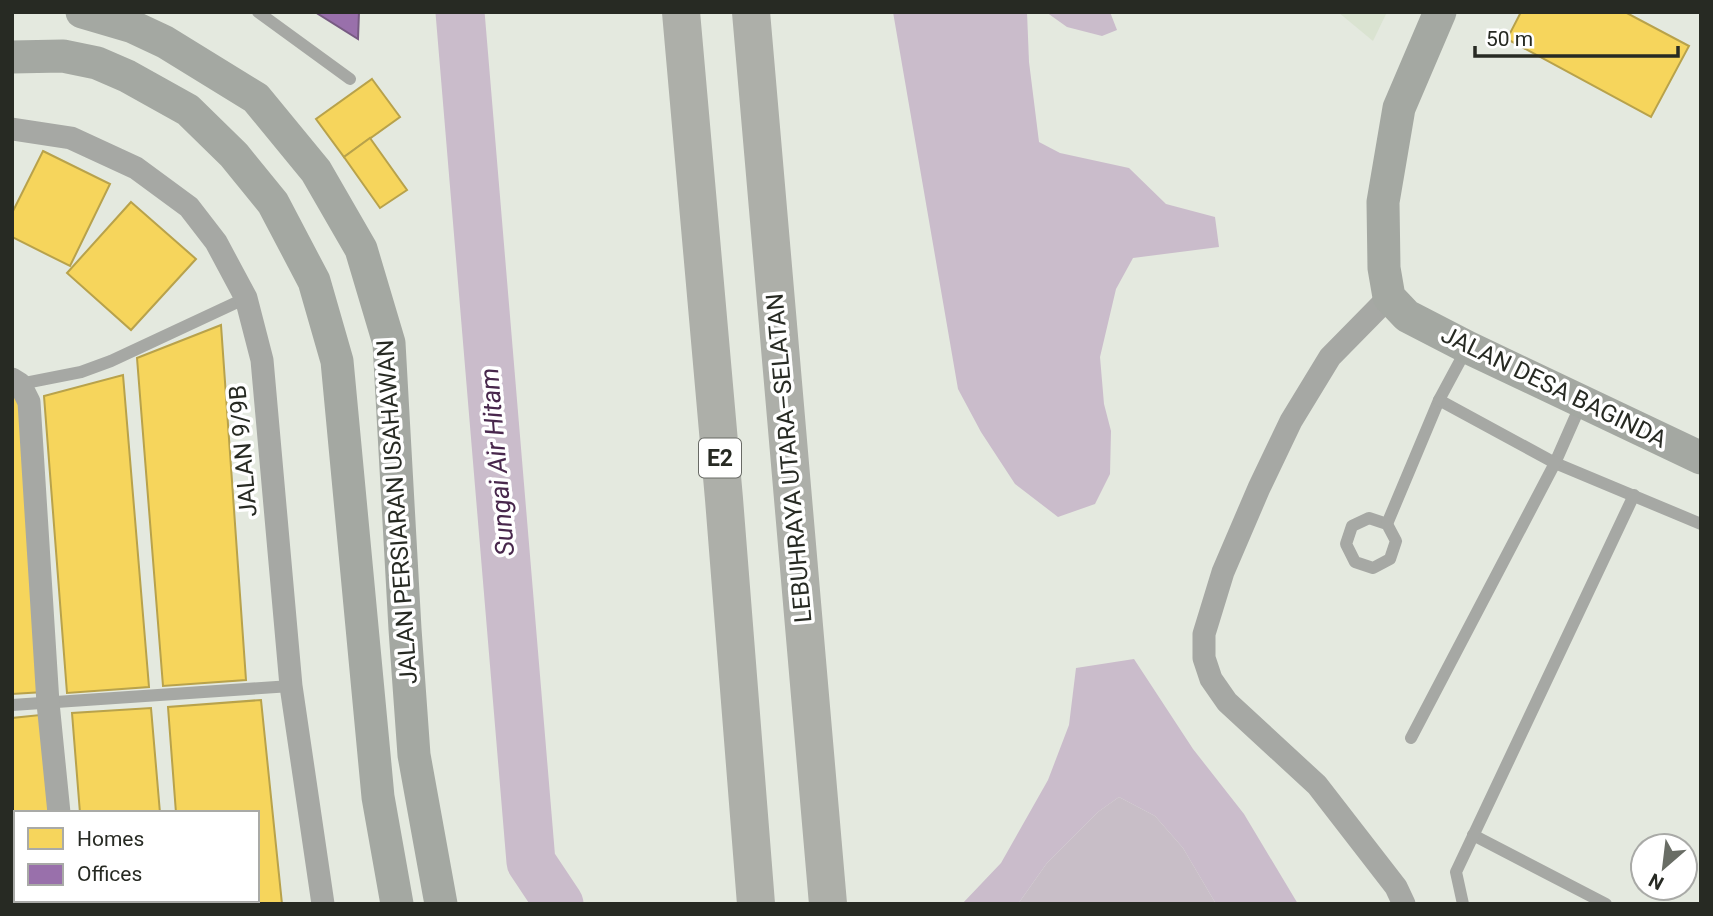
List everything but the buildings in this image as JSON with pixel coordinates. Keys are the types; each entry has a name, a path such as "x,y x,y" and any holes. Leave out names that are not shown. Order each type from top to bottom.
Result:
{"highway":[{"name":"E2","path":"681,12 757,904"},
{"name":"LEBUHRAYA UTARA–SELATAN","path":"751,12 828,903"}],"street":[{"name":"JALAN PERSIARAN USAHAWAN","path":"82,12 133,27 195,59 256,98 316,171 361,249 389,343 414,755 441,904"},
{"path":"1405,904 1396,887 1317,785 1227,702 1211,679 1204,658 1204,634 1223,572 1291,421 1330,357 1398,307 1384,268 1384,202 1399,108 1440,12"},
{"name":"JALAN PERSIARAN USAHAWAN","path":"12,57 63,56 97,63 127,76 188,110 234,155 273,203 314,281 337,361 378,797 397,904"},
{"name":"JALAN 9/9B","path":"12,129 71,138 136,169 189,206 216,243 246,298 262,360 291,686 324,904"},
{"name":"JALAN DESA BAGINDA","path":"1398,307 1467,347 1701,458"},
{"path":"16,382 29,402 48,703 59,811"}],"lane":[{"path":"258,12 350,79"},
{"path":"16,382 81,372 111,361 246,298"},
{"path":"1387,524 1439,400 1467,347"},
{"path":"1439,400 1555,463 1701,524"},
{"path":"1411,738 1555,463 1583,400"},
{"path":"1463,904 1457,872 1634,495"},
{"path":"12,705 291,686"},
{"path":"1473,835 1605,904"}],"shaded area":[{"path":"893,12 1027,12 1029,62 1039,142 1060,153 1129,168 1166,204 1215,217 1219,247 1133,258 1116,289 1100,357 1104,404 1111,431 1110,474 1095,504 1058,517 1015,484 981,432 958,389"},
{"path":"1046,12 1110,12 1117,30 1102,36 1067,27"},
{"path":"1338,12 1387,12 1373,41"},
{"path":"1134,659 1193,749 1244,814 1298,904 1216,904 1183,848 1155,816 1119,797 1098,812 1047,863 1018,904 962,904 1001,863 1048,780 1069,725 1076,668"},
{"path":"1119,797 1155,816 1183,848 1216,904 1018,904 1047,863 1098,812"}],"waterway":[{"name":"Sungai Air Hitam","path":"460,12 531,862 559,904"}]}
